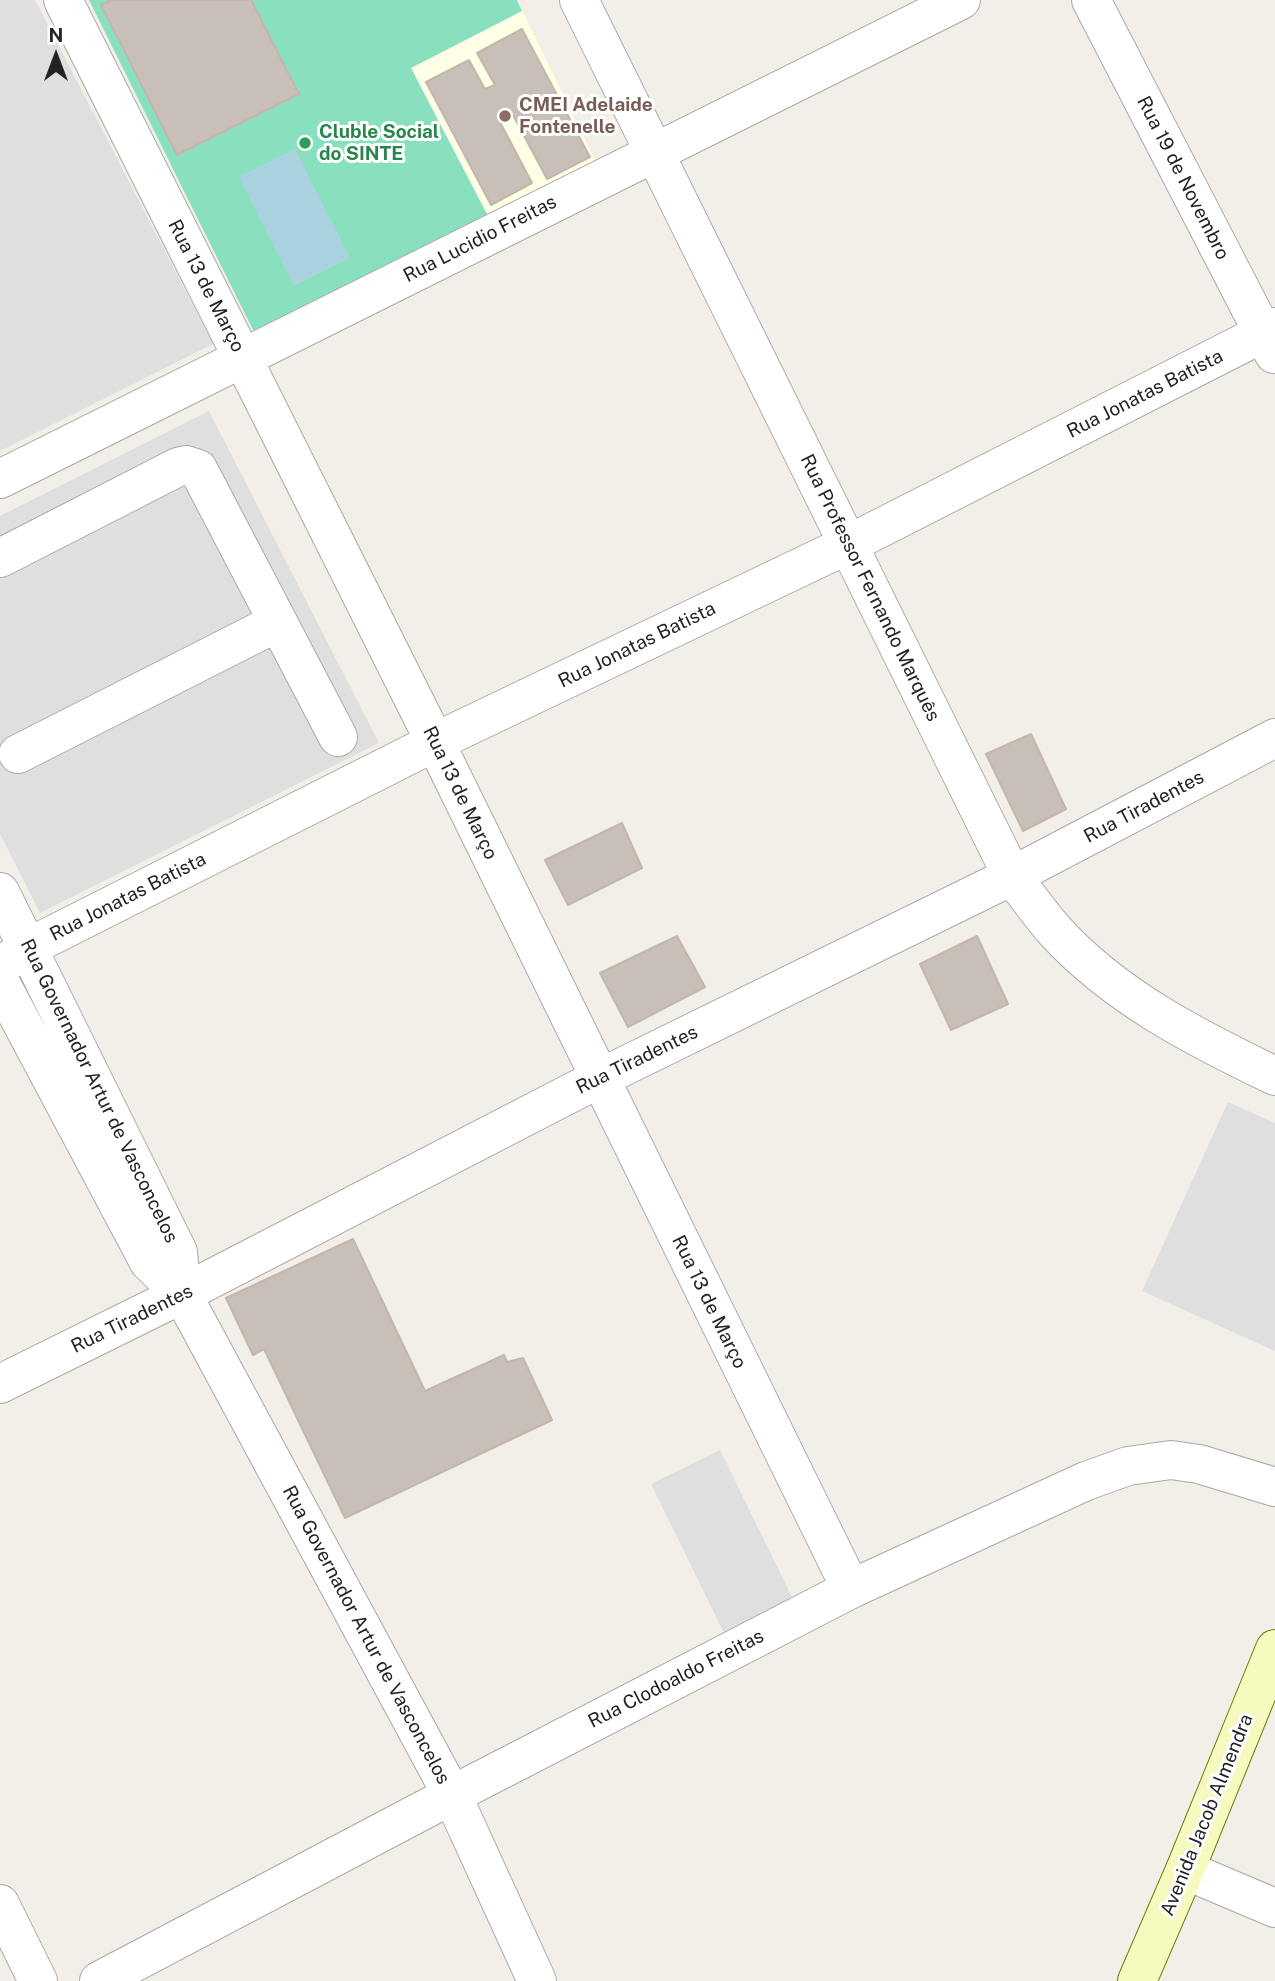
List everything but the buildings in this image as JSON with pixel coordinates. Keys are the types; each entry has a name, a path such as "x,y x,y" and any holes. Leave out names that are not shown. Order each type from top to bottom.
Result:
{"street":[{"name":"Rua 13 de Março","path":"63,0 435,742 598,1079 851,1589"},
{"name":"Rua Professor Fernando Marquês","path":"579,0 1012,876 1055,931 1128,995 1200,1041 1275,1076"},
{"name":"Rua Lucidio Freitas","path":"0,479 961,0"},
{"name":"Rua 19 de Novembro","path":"1091,0 1271,339"},
{"name":"Rua Jonatas Batista","path":"14,957 435,742 1271,339"},
{"path":"0,558 178,467 191,466 198,469 338,737"},
{"path":"18,754 278,622"},
{"name":"Rua Tiradentes","path":"0,1384 182,1294 598,1079 1012,876 1275,738"},
{"name":"Rua Governador Artur de Vasconcelos","path":"0,892 14,957 178,1252 182,1294"},
{"name":"Rua Governador Artur de Vasconcelos","path":"0,982 149,1262 182,1294 452,1795 537,1981"},
{"name":"Rua Clodoaldo Freitas","path":"99,1981 851,1589 1086,1481 1128,1466 1171,1460 1199,1464 1275,1487"},
{"name":"Avenida Jacob Almendra","path":"1137,1981 1275,1649"},
{"path":"1185,1870 1275,1908"},
{"path":"0,1904 38,1981"}],"shaded area":[{"path":"0,0 35,0 213,344 0,451"},
{"name":"CMEI Adelaide Fontenelle","path":"522,11 597,164 489,218 411,68"},
{"path":"209,411 379,743 40,913 0,834 0,516"},
{"path":"1228,1102 1275,1123 1275,1351 1142,1291"},
{"path":"720,1450 794,1601 725,1635 651,1484"}],"green space":[{"name":"Cluble Social do SINTE","path":"89,0 517,0 522,11 411,68 489,218 254,332"}],"water":[{"path":"295,149 350,258 294,286 239,177"}],"place":[{"name":"CMEI Adelaide Fontenelle","path":"505,116"},
{"name":"Cluble Social do SINTE","path":"305,143"}]}
